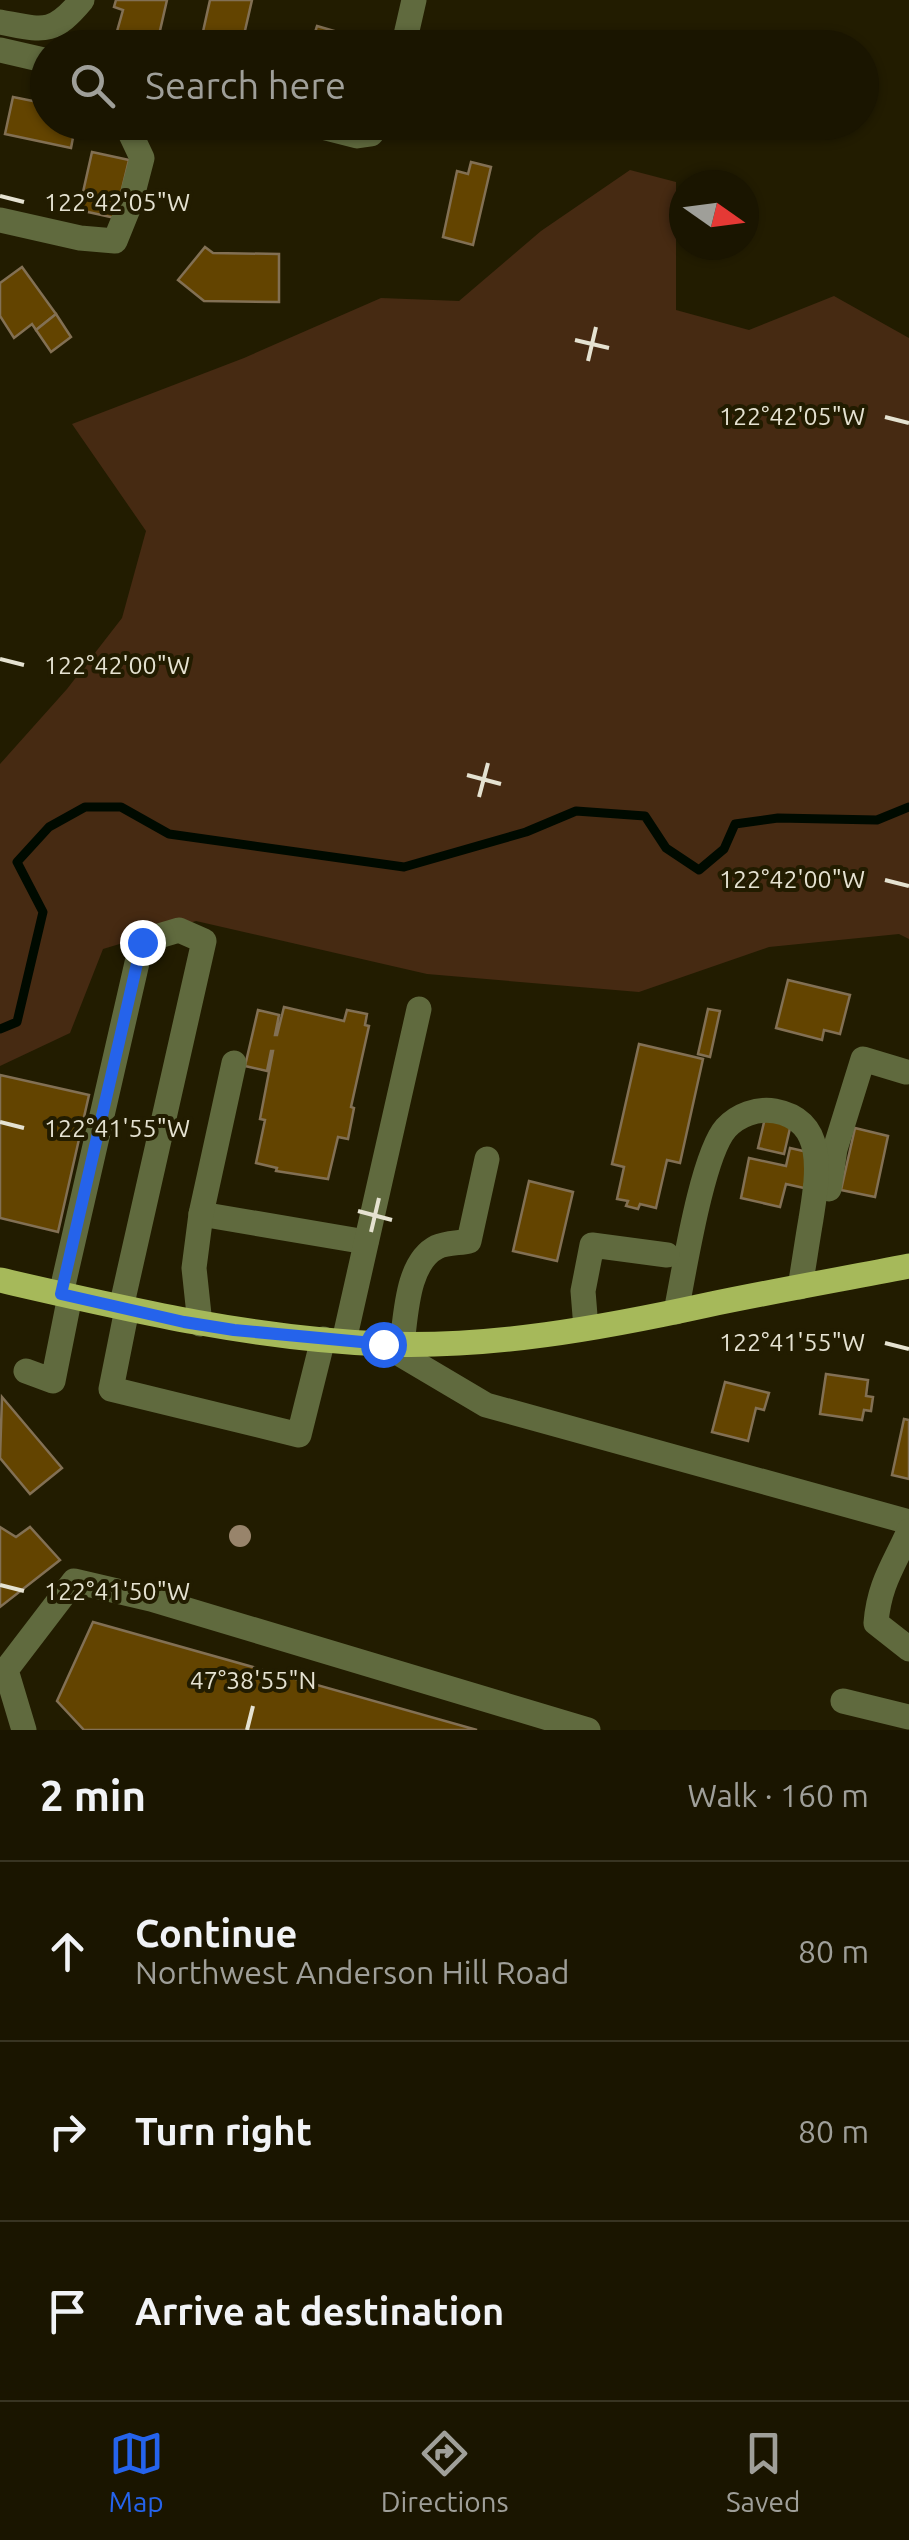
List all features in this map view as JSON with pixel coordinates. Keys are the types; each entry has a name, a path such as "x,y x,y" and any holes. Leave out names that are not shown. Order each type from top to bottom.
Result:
{"main road":[{"path":"0,1280 200,1324 392,1344 484,1340 586,1328 909,1266"}],"lane":[{"path":"0,22 41,30 63,22 82,0"},
{"path":"407,30 414,0"},
{"path":"0,50 30,57"},
{"path":"0,220 80,238 115,241 142,158 134,140"},
{"path":"26,1371 54,1381 66,1295 142,942 179,930 204,941 124,1309 111,1389 299,1436 366,1242 419,1009"},
{"path":"811,1285 835,1149 863,1059 906,1072"},
{"path":"200,1324 194,1268 201,1214 234,1063"},
{"path":"676,1312 713,1151 726,1128 746,1114 766,1110 788,1113 800,1121 814,1142 818,1162 811,1285"},
{"path":"487,1159 469,1241 438,1246 422,1260 392,1344 486,1405 909,1522"},
{"path":"201,1214 366,1242"},
{"path":"586,1328 583,1291 592,1245 667,1254"},
{"path":"909,1531 886,1576 876,1623 909,1649"},
{"path":"24,1730 6,1670 74,1581 150,1599 588,1730"},
{"path":"843,1701 909,1716"}],"shaded area":[{"path":"630,170 669,180 669,260 676,260 676,310 749,330 834,296 909,338 909,939 899,934 769,947 639,992 427,974 196,921 103,949 70,1033 0,1066 0,764 67,689 122,618 146,531 72,424 244,358 381,298 459,301 541,231"}],"building":[{"path":"116,0 167,0 160,30 117,30 123,10 114,7"},
{"path":"210,0 252,0 245,30 203,30"},
{"path":"13,97 30,100 30,139 5,134"},
{"path":"33,140 73,140 71,148"},
{"path":"92,152 129,160 115,218 79,210"},
{"path":"471,162 491,167 473,245 443,237 457,171 468,174"},
{"path":"205,247 213,253 279,254 279,302 204,301 178,280"},
{"path":"22,267 56,314 36,330 32,324 14,338 0,316 0,283"},
{"path":"56,314 71,337 51,352 36,330"},
{"path":"788,980 850,995 840,1034 824,1030 822,1040 776,1028"},
{"path":"284,1007 344,1021 347,1010 367,1014 365,1025 369,1026 348,1139 338,1137 328,1179 276,1171 277,1168 256,1163 273,1051 267,1071 245,1066 258,1010 279,1015 277,1035"},
{"path":"708,1009 720,1011 710,1057 698,1054"},
{"path":"639,1044 703,1059 680,1163 667,1160 656,1208 640,1204 638,1209 617,1199 624,1167 612,1164"},
{"path":"0,1075 89,1095 58,1232 0,1218"},
{"path":"765,1118 791,1124 784,1154 758,1148"},
{"path":"855,1128 888,1136 875,1197 841,1190"},
{"path":"790,1148 812,1153 804,1188 786,1184 780,1207 741,1198 749,1158 786,1166"},
{"path":"529,1181 573,1192 557,1261 513,1251"},
{"path":"826,1374 868,1380 866,1396 873,1397 871,1411 864,1410 862,1420 820,1414"},
{"path":"725,1382 769,1393 764,1410 756,1408 748,1441 712,1432"},
{"path":"2,1397 62,1468 30,1494 0,1458"},
{"path":"904,1419 909,1420 909,1479 892,1475"},
{"path":"0,1527 16,1537 30,1527 60,1560 0,1607"},
{"path":"93,1622 477,1730 84,1730 57,1701"}],"waterway":[{"path":"0,1029 17,1022 43,912 17,862 49,827 85,807 121,807 169,834 404,867 526,832 576,811 645,816 666,848 699,870 724,849 735,824 778,818 877,820 909,807"}],"route":[{"path":"142,942 61,1294 234,1330 383,1344"}]}
